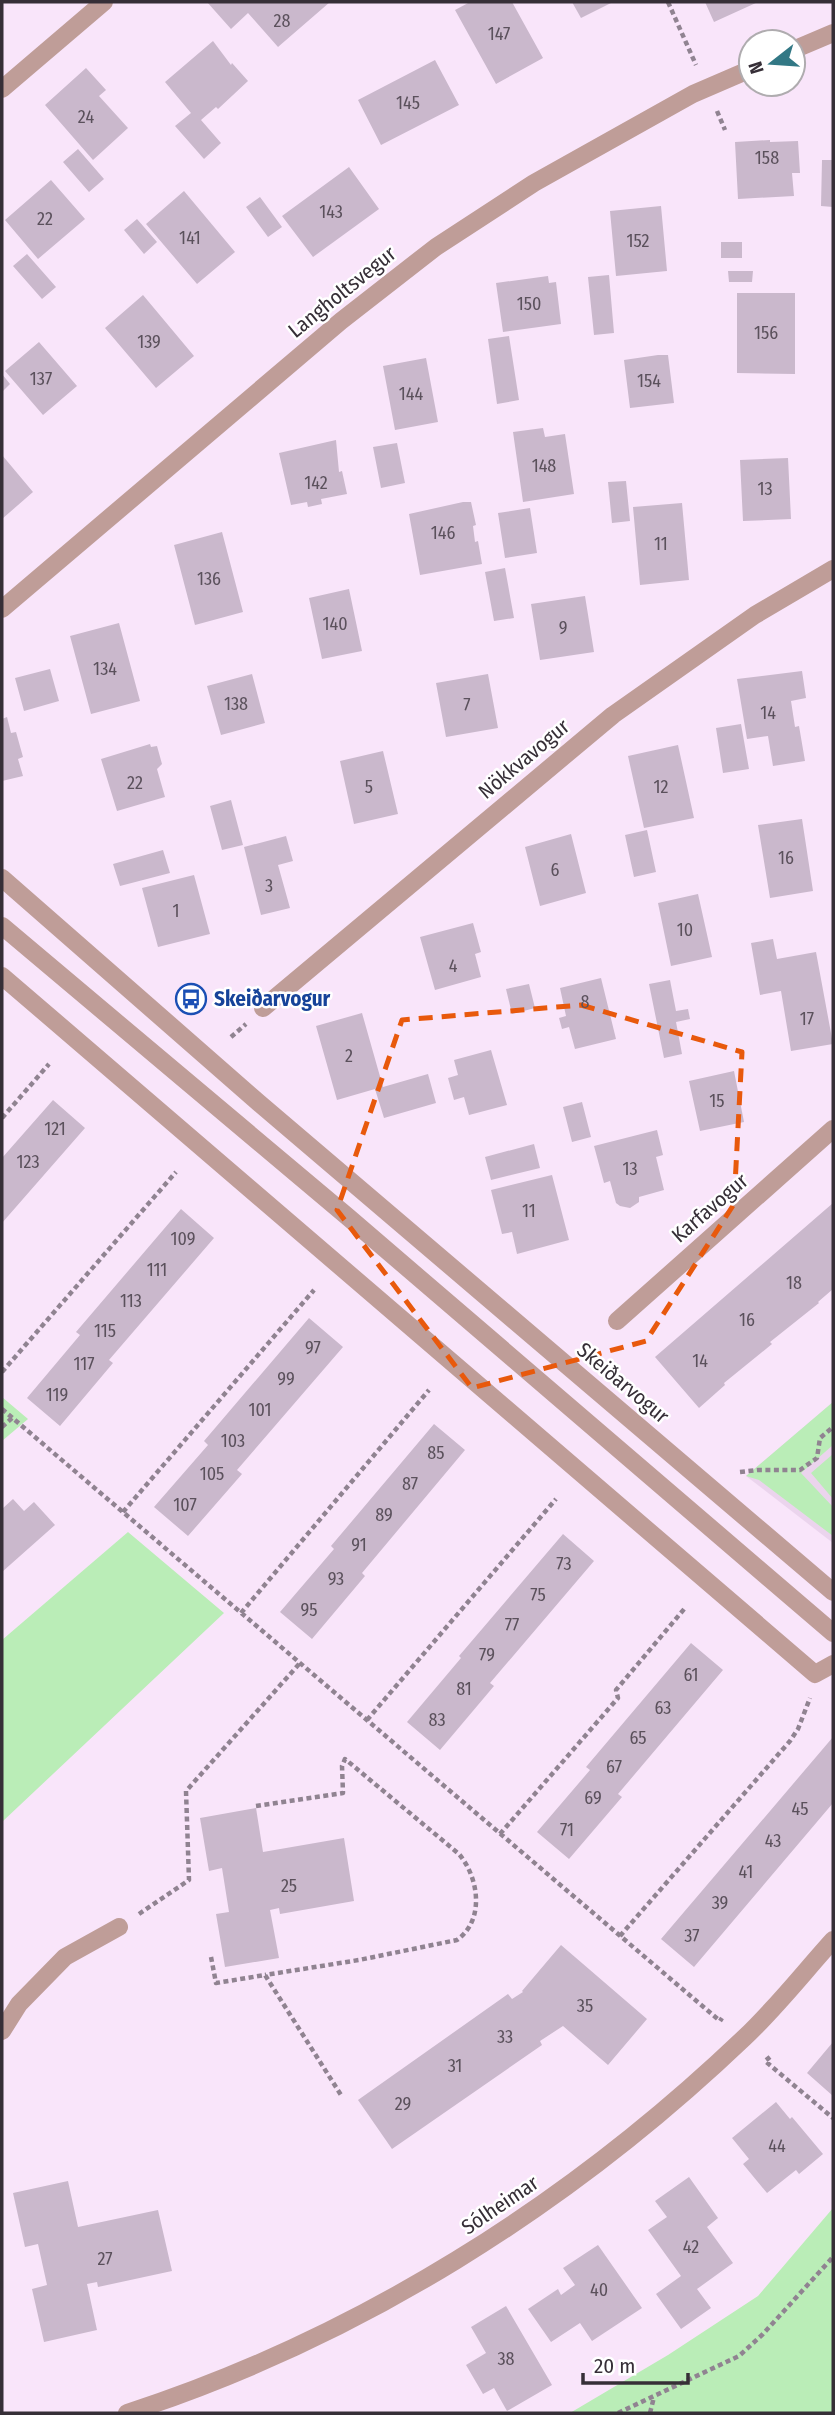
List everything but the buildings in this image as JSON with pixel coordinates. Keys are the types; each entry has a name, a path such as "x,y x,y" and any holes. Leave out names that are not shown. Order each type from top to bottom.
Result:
{"street":[{"path":"2,89 104,2"},
{"path":"807,44 833,33"},
{"name":"Langholtsvegur","path":"2,609 341,321 436,247 534,183 693,94 737,75"},
{"name":"Nökkvavogur","path":"263,1008 613,715 755,615 833,569"},
{"name":"Skeiðarvogur","path":"2,878 259,1103 833,1592"},
{"path":"2,926 337,1208 833,1633"},
{"path":"2,976 815,1674 833,1664"},
{"name":"Karfavogur","path":"617,1321 833,1129"},
{"path":"2,2031 19,2004 65,1957 119,1927"},
{"name":"Sólheimar","path":"127,2413 233,2374 314,2338 393,2297 544,2204 683,2095 747,2036 833,1940"}],"path":[{"path":"2,1118 49,1064"},
{"path":"2,1373 176,1172"},
{"path":"123,1513 314,1290"},
{"path":"241,1613 429,1390"},
{"path":"2,1409 720,2021"},
{"path":"2,1427 12,1418"},
{"path":"740,1472 800,1470 817,1458 820,1437 833,1427"},
{"path":"367,1720 556,1499"},
{"path":"500,1834 618,1698 616,1690 685,1608"},
{"path":"119,1927 189,1880 186,1791 300,1663"},
{"path":"620,1936 790,1741 805,1715 811,1693"},
{"path":"211,1957 216,1983 359,1961 457,1940 470,1930 473,1922 475,1893 471,1873 459,1854 345,1759 342,1766 343,1793 256,1806"},
{"path":"265,1975 341,2095"},
{"path":"770,2057 765,2061 833,2118"},
{"path":"618,2413 739,2356 763,2334 833,2257"},
{"path":"650,2413 654,2396"}],"highlighted area":[{"path":"581,1005 742,1052 734,1204 646,1341 472,1388 337,1210 402,1020"}],"shaded area":[{"path":"833,1402 833,1543 746,1476"}],"green space":[{"path":"2,1397 28,1419 2,1441"},
{"path":"833,1402 833,1445 801,1473 833,1507 833,1536 759,1480 746,1476"},
{"path":"833,1454 833,1499 811,1473"},
{"path":"128,1532 224,1613 2,1822 2,1640"},
{"path":"833,2208 833,2413 570,2413 668,2355 758,2296"}],"place":[{"name":"Skeiðarvogur","path":"191,999"}]}
